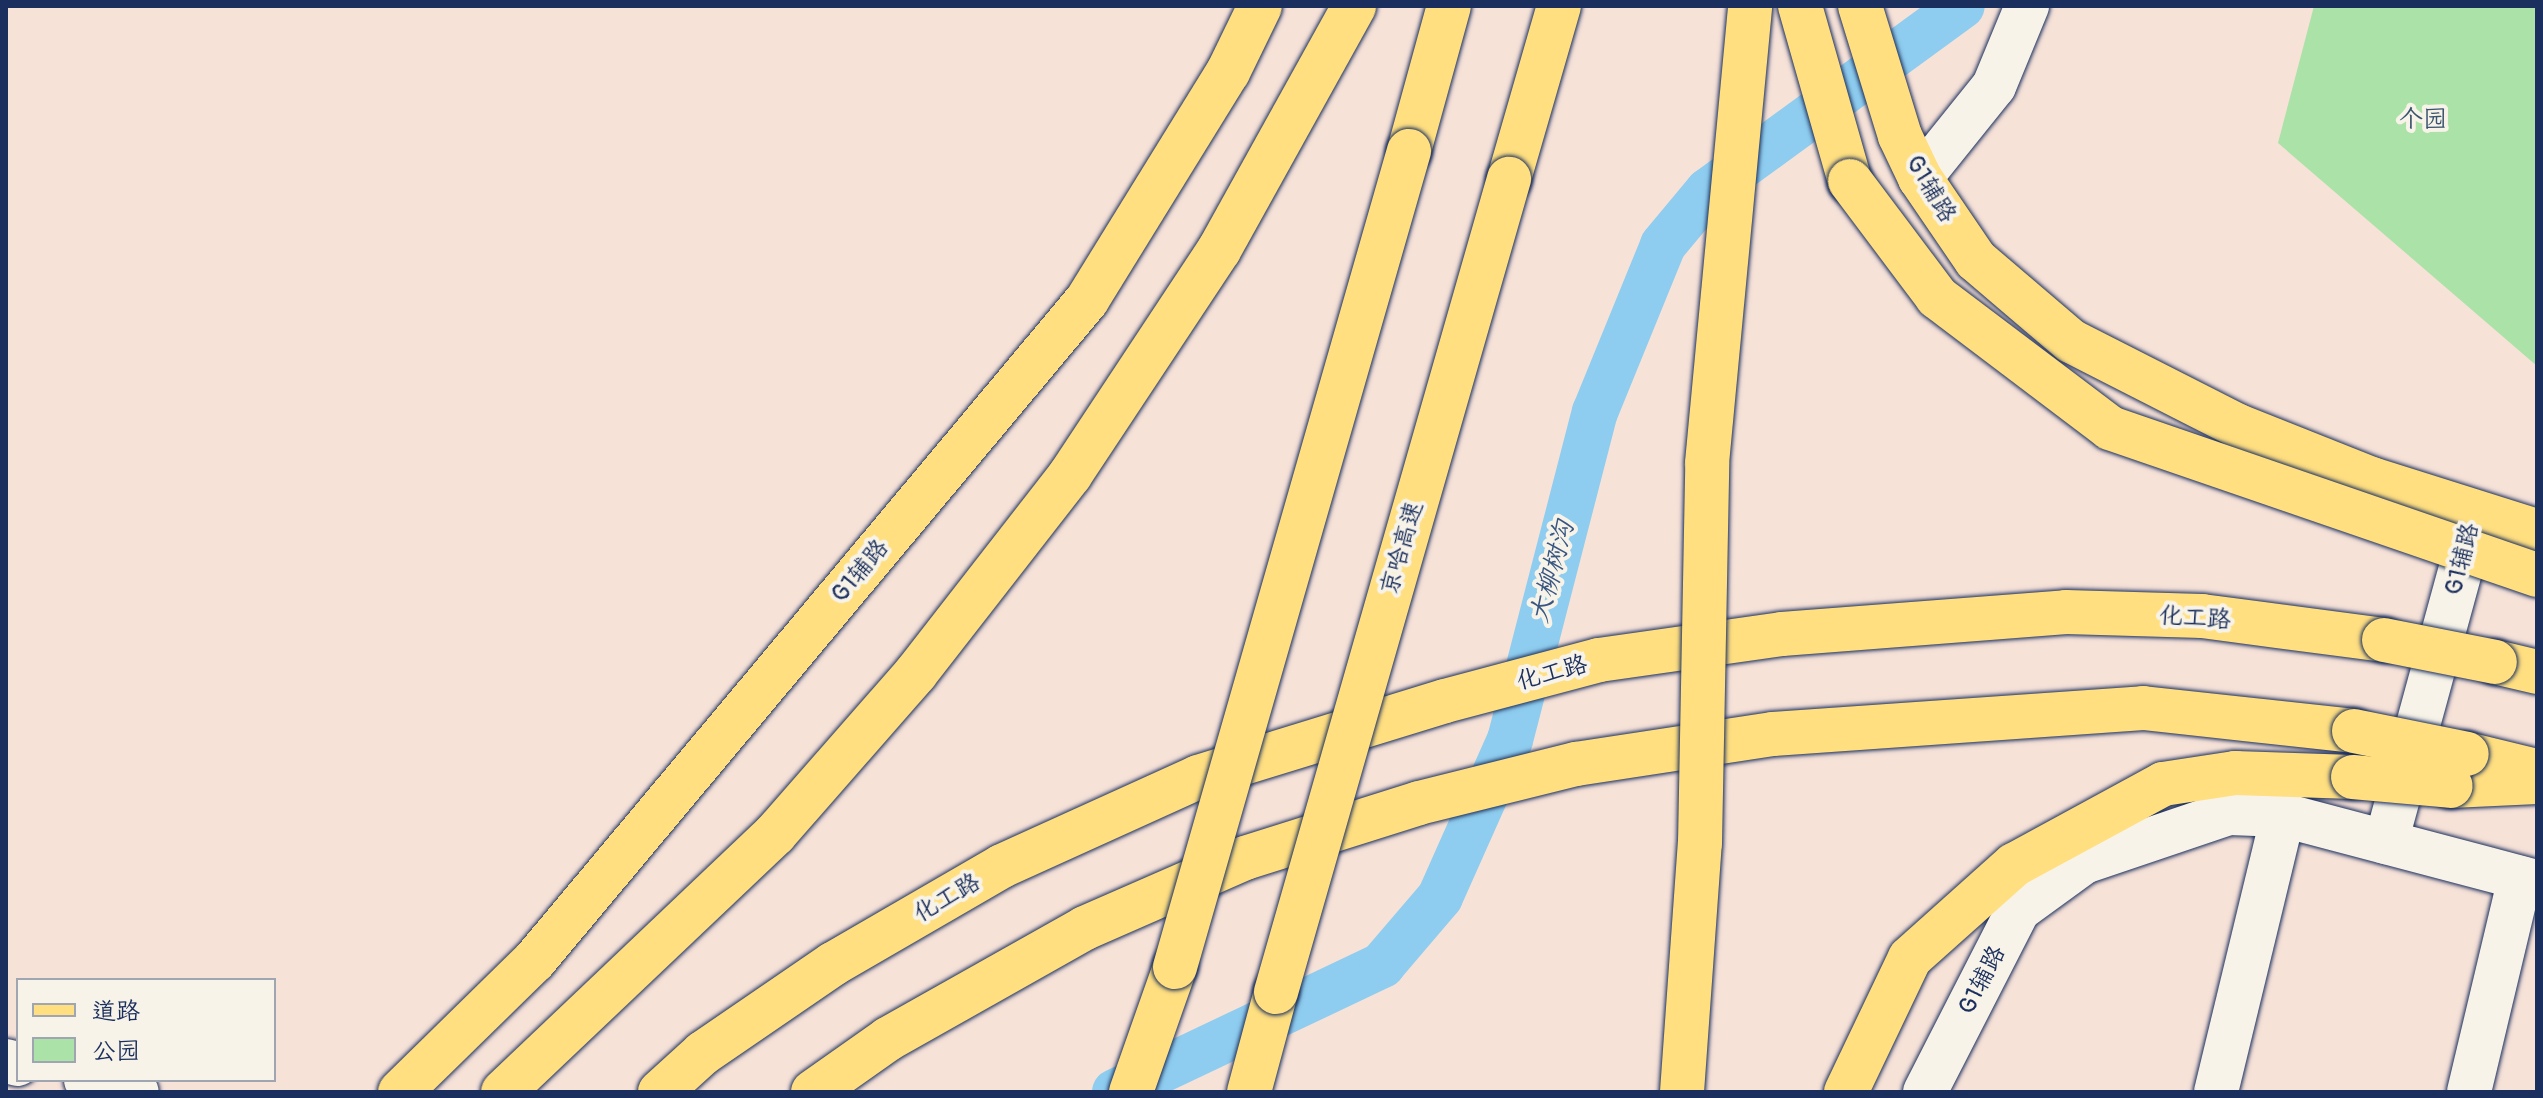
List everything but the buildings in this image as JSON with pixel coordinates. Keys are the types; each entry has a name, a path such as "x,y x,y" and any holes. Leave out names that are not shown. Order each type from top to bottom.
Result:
{"main road":[{"name":"G1辅路","path":"400,1092 534,961 1087,300 1228,72 1260,6"},
{"path":"503,1092 775,834 916,673 1070,475 1219,250 1354,6"},
{"path":"1142,1092 1449,6"},
{"name":"京哈高速","path":"1249,1092 1559,6"},
{"path":"1682,1092 1700,843 1707,463 1750,6"},
{"path":"1800,6 1850,181 1937,297 2110,428 2537,575"},
{"name":"G1辅路","path":"1860,6 1900,136 1920,178 1976,260 2071,341 2236,425 2476,514"},
{"path":"2476,514 2537,531"},
{"name":"化工路","path":"660,1092 703,1053 833,964 1002,866 1198,777 1445,701 1599,660 1782,634 2066,612 2202,616 2384,640 2537,672"},
{"path":"813,1092 888,1039 1085,928 1245,858 1419,803 1576,764 1773,734 2143,708 2354,731 2459,770 2537,782"},
{"path":"1846,1092 1910,958 2014,865 2163,784 2235,773 2353,777 2459,770 2537,771"},
{"path":"1131,1092 1175,967"}],"street":[{"path":"1920,178 1994,86 2027,6"},
{"name":"G1辅路","path":"1925,1092 2018,910 2084,862 2229,813 2283,815 2386,842 2476,514"},
{"path":"2216,1092 2283,815"},
{"path":"2386,842 2528,880 2469,1092"},
{"path":"94,1082 137,1092"}],"green space":[{"name":"个园","path":"2314,6 2537,6 2537,366 2278,143"}],"waterway":[{"name":"大柳树沟","path":"1115,1092 1382,965 1440,897 1510,740 1595,412 1663,245 1708,191 1962,6"}]}
